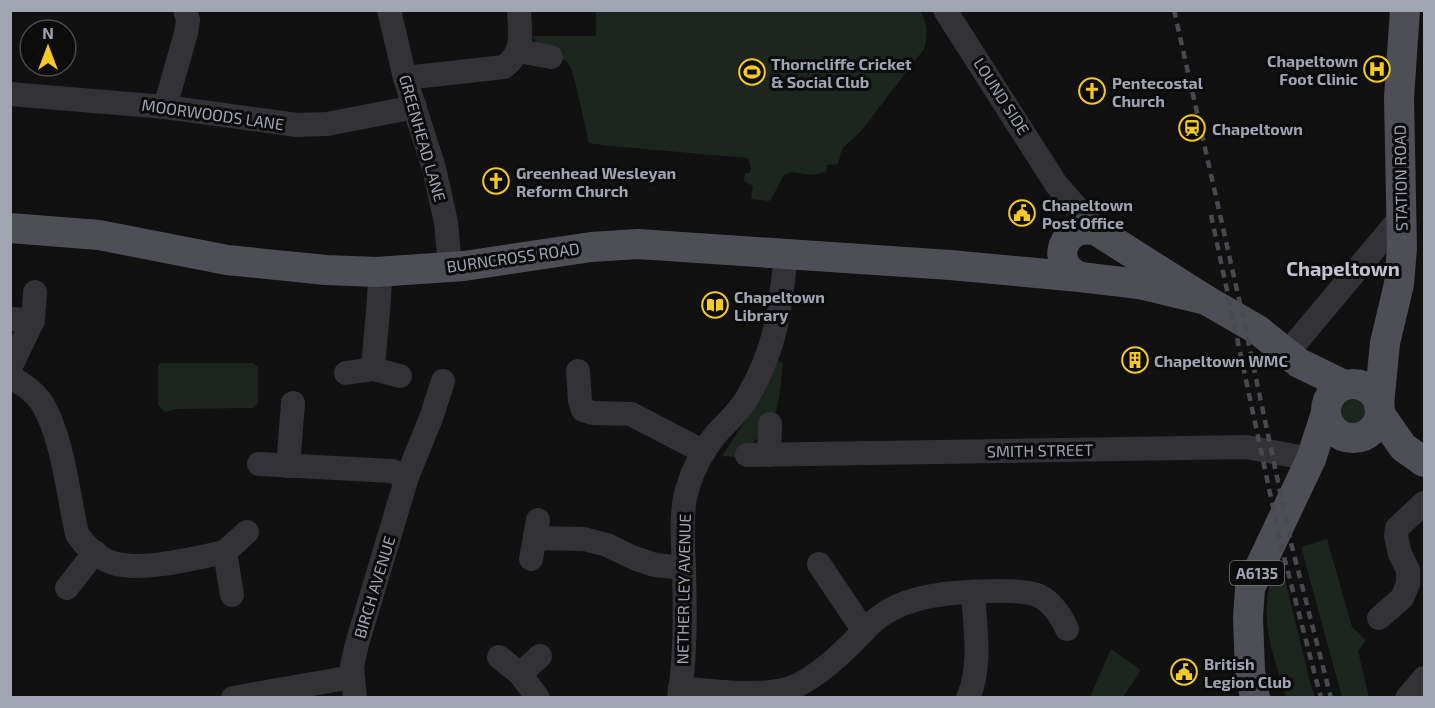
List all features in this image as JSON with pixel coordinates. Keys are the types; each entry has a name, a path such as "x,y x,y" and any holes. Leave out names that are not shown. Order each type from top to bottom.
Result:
{"main road":[{"name":"STATION ROAD","path":"1379,409 1385,343 1399,284 1402,248 1399,98 1405,10"},
{"name":"BURNCROSS ROAD","path":"10,228 99,235 227,260 326,270 380,271 450,267 591,247 638,244 950,265 1084,277"},
{"path":"1063,248 1068,237 1081,229 1100,233 1111,250 1108,265 1096,276 1084,277"},
{"name":"LOUND SIDE","path":"1100,233 1263,333 1337,397"},
{"name":"BURNCROSS ROAD","path":"1019,271 1042,270 1056,262 1063,248"},
{"name":"LOUND SIDE","path":"1063,248 1065,265 1074,274 1139,284 1206,300"},
{"name":"STATION ROAD","path":"1337,397 1371,367 1385,343"},
{"path":"1362,386 1370,390 1376,397 1379,409 1414,454 1352,438 1332,429 1328,422 1337,397 1362,386"},
{"name":"A6135","path":"1255,698 1250,671 1248,618 1250,588 1311,459 1337,397"},
{"path":"1311,459 1372,430 1379,409"}],"street":[{"path":"165,107 186,33 188,20 185,10"},
{"name":"GREENHEAD LANE","path":"389,10 405,78 442,199 450,267"},
{"path":"405,78 504,67 519,51 519,10"},
{"name":"LOUND SIDE","path":"945,10 1056,184 1100,233"},
{"path":"519,51 552,57"},
{"name":"MOORWOODS LANE","path":"10,94 165,107 297,125 327,124 415,107"},
{"name":"LOUND SIDE","path":"1056,184 1061,204 1063,248"},
{"path":"1294,358 1351,277 1401,217"},
{"name":"NETHER LEY AVENUE","path":"680,693 685,498 692,476 704,452 745,401 760,374 774,339 786,255"},
{"path":"373,369 375,329 380,302 380,271"},
{"path":"10,368 22,319 35,292"},
{"path":"346,373 373,369 400,376"},
{"path":"578,371 580,401 583,410 593,413 631,414 704,452"},
{"path":"10,376 31,390 42,403 56,434 77,534 83,544 111,563 130,566 158,564 225,552 247,532"},
{"name":"BIRCH AVENUE","path":"354,687 352,666 357,644 407,477 443,381"},
{"path":"288,466 293,403"},
{"name":"SMITH STREET","path":"770,424 758,455 1246,447 1311,459"},
{"path":"259,464 392,471 407,477"},
{"path":"1379,618 1402,598 1408,584 1408,570 1400,554 1396,536 1397,528 1425,503"},
{"path":"535,539 584,539 608,545 655,565 684,568"},
{"path":"67,588 95,552"},
{"path":"225,552 232,595"},
{"path":"816,562 864,631"},
{"path":"680,693 800,692 880,616 897,606 917,599 1007,591 1037,595 1051,604 1061,616 1067,629"},
{"path":"968,698 974,677 975,658 973,593"},
{"path":"520,674 540,656"},
{"path":"499,657 520,674 538,698"},
{"path":"1407,698 1425,678"},
{"path":"233,698 354,687"}],"shaded area":[{"name":"Thorncliffe Cricket & Social Club","path":"596,10 920,11 925,20 927,34 924,49 862,130 842,149 838,164 827,165 826,172 814,175 791,172 784,175 770,201 751,199 753,186 744,181 745,173 749,173 751,169 748,158 589,143 569,65 539,45 532,36 596,36"},
{"path":"774,360 783,363 778,404 774,416 742,458 722,456 745,421"},
{"path":"161,363 253,363 258,367 258,403 253,408 176,409 165,412 158,405 158,366"},
{"path":"1352,395 1363,400 1368,411 1363,422 1352,427 1341,422 1336,411 1341,400"},
{"path":"1327,539 1352,627 1366,640 1358,651 1369,697 1342,697 1301,547"},
{"path":"1279,555 1315,697 1286,697 1274,659 1267,611 1268,594"},
{"path":"1111,649 1141,670 1123,697 1090,697"}],"railway":[{"path":"1174,10 1291,543 1331,698"},
{"path":"1211,215 1281,545 1321,698"}],"place":[{"name":"Chapeltown Foot Clinic","path":"1377,69"},
{"name":"Thorncliffe Cricket & Social Club","path":"752,72"},
{"name":"Pentecostal Church","path":"1092,91"},
{"name":"Chapeltown","path":"1192,128"},
{"name":"Greenhead Wesleyan Reform Church","path":"496,181"},
{"name":"Chapeltown Post Office","path":"1022,213"},
{"name":"Chapeltown Library","path":"715,305"},
{"name":"Chapeltown WMC","path":"1135,360"},
{"name":"British Legion Club","path":"1184,672"}],"district":[{"name":"Chapeltown","path":"1343,268"}]}
